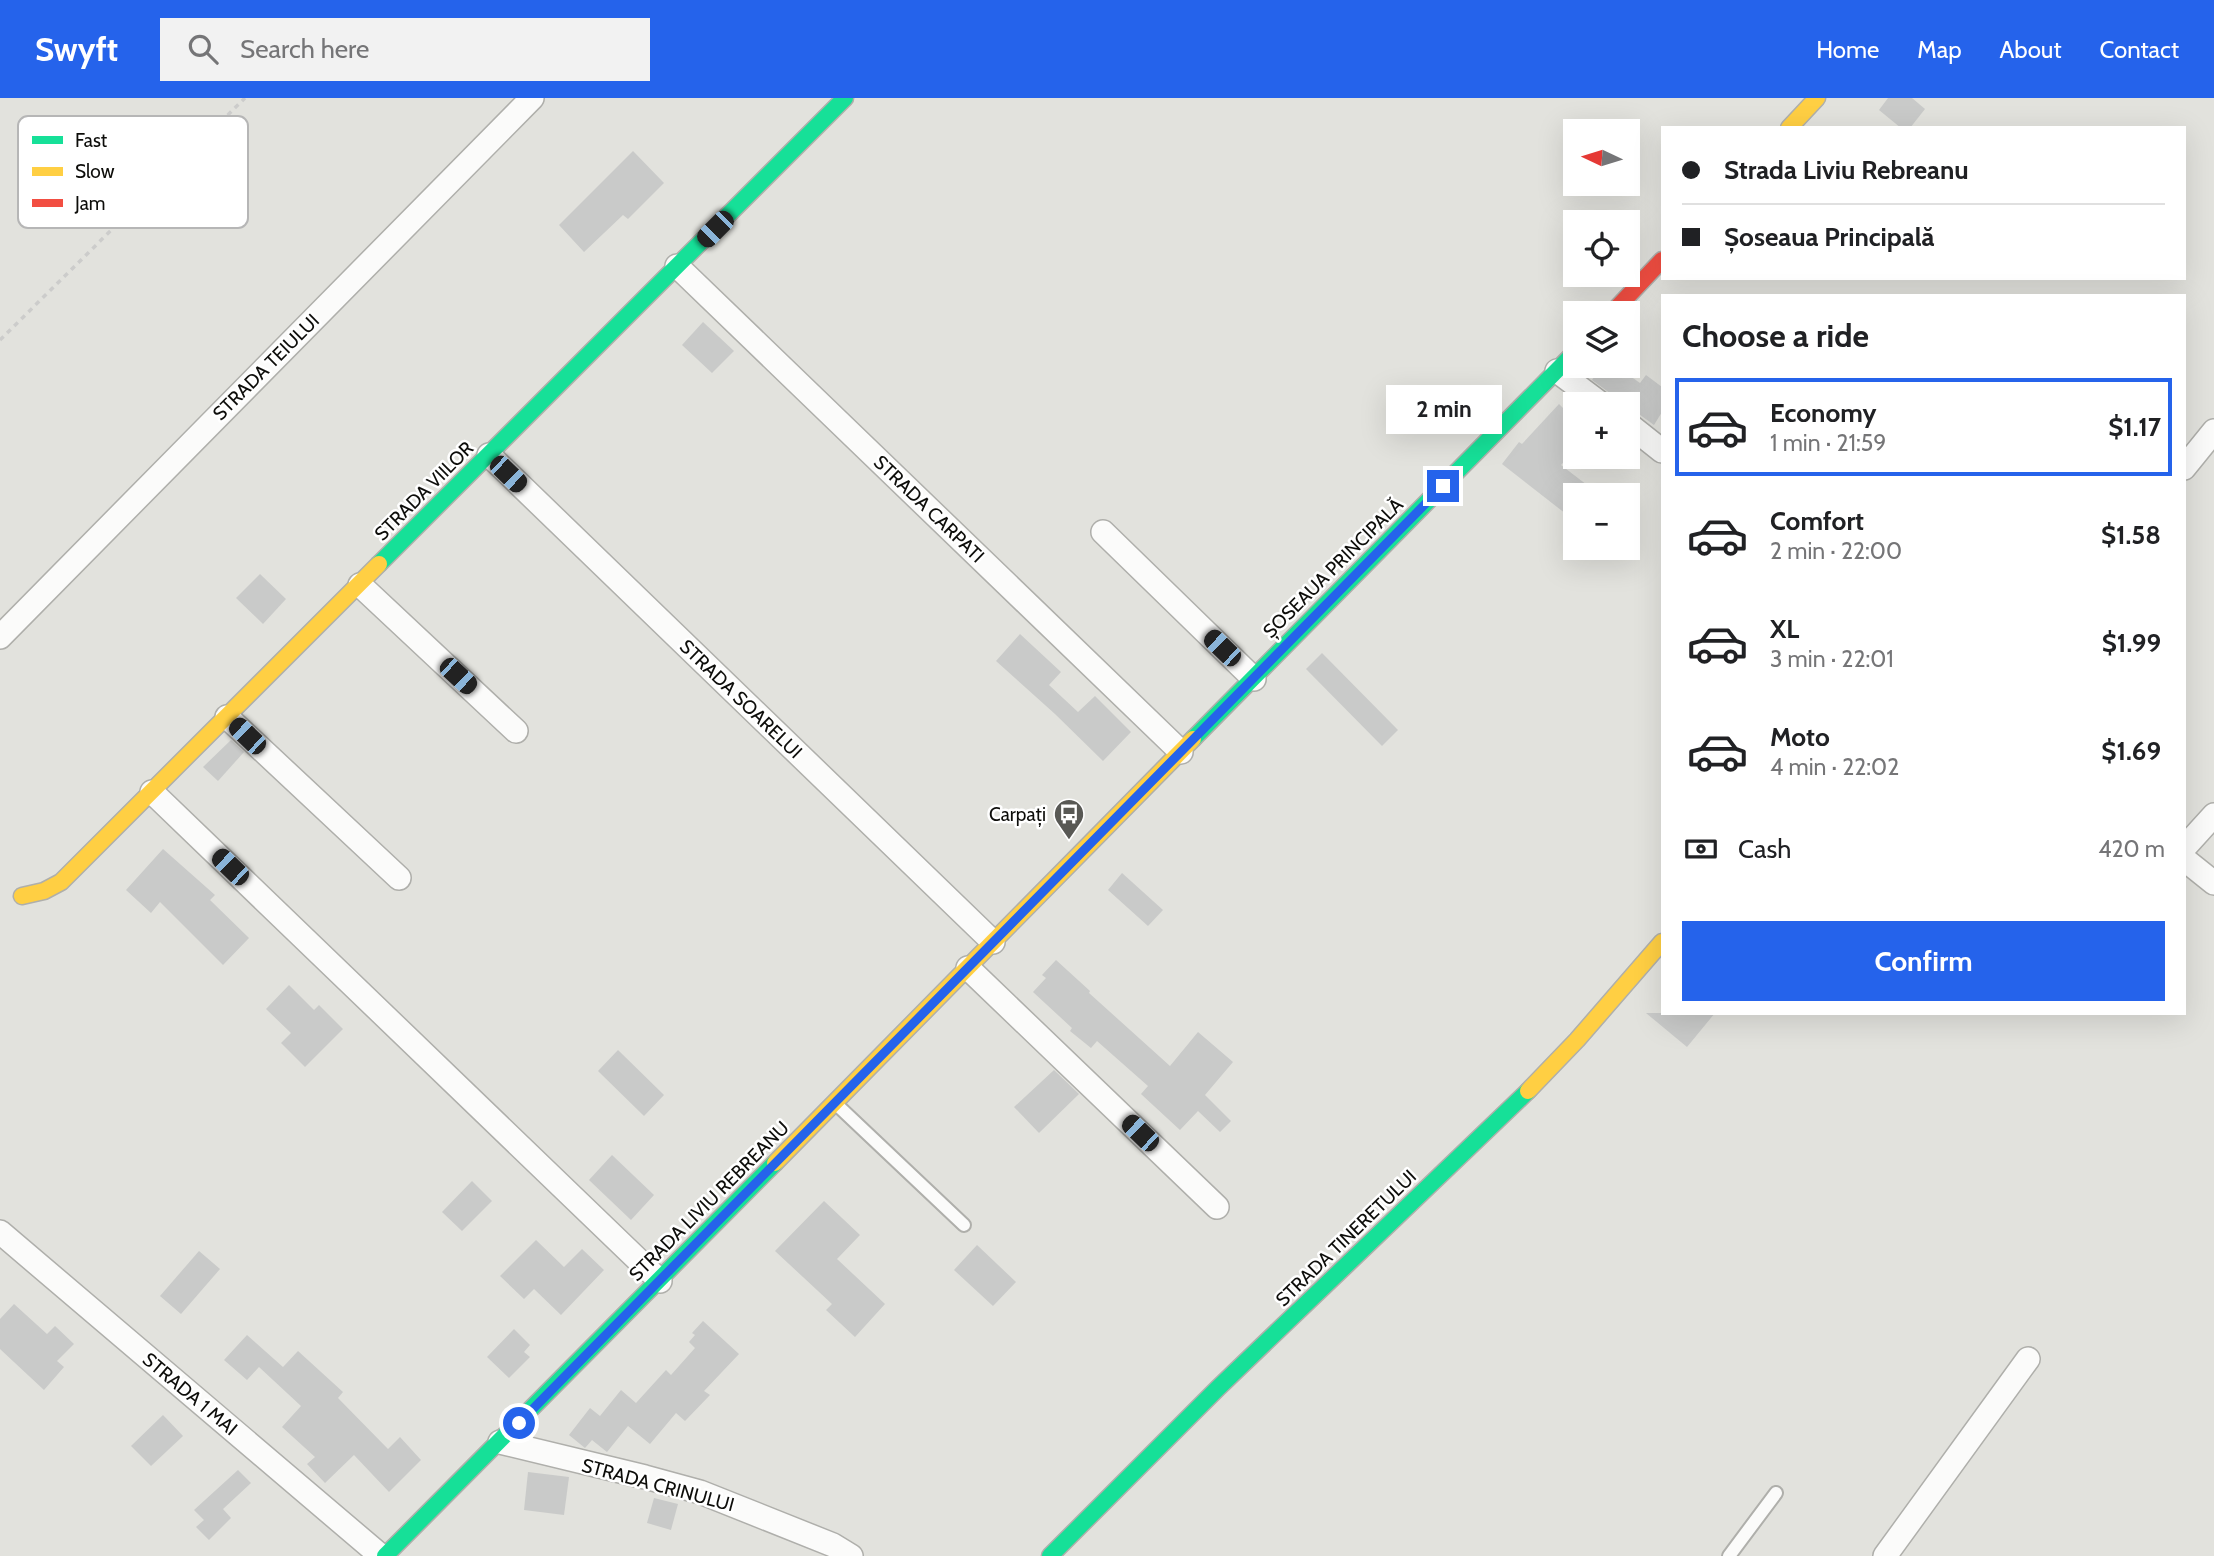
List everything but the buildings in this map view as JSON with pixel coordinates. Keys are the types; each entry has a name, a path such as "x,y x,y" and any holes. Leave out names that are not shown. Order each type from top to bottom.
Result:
{"street":[{"name":"STRADA TEIULUI","path":"0,636 532,98"},
{"name":"STRADA VIILOR","path":"22,897 44,891 61,882 845,98"},
{"path":"1791,126 1817,98"},
{"path":"1623,301 1661,261"},
{"name":"STRADA CARPATI","path":"677,266 1181,752"},
{"name":"ȘOSEAUA PRINCIPALĂ","path":"1061,874 1563,364"},
{"path":"1557,370 1585,392"},
{"path":"2186,465 2214,430"},
{"path":"1640,434 1661,450"},
{"name":"STRADA SOARELUI","path":"489,455 993,942"},
{"path":"1103,531 1254,679"},
{"path":"360,585 516,731"},
{"path":"227,717 399,878"},
{"path":"152,792 660,1281"},
{"path":"2186,846 2214,815"},
{"path":"2186,861 2214,883"},
{"name":"STRADA LIVIU REBREANU","path":"383,1556 500,1442 1061,874"},
{"name":"STRADA TINERETULUI","path":"1050,1556 1218,1388 1527,1092 1585,1031 1661,943"},
{"path":"968,968 1217,1207"},
{"name":"STRADA 1 MAI","path":"0,1232 383,1556"},
{"path":"1885,1556 2028,1359"},
{"name":"STRADA CRINULUI","path":"500,1442 645,1476 700,1492 833,1545 850,1556"}],"lane":[{"path":"835,1103 964,1225"},
{"path":"1729,1556 1776,1493"}],"path":[{"path":"227,116 245,98"},
{"path":"0,340 113,228"}],"traffic: fast":[{"path":"379,564 845,98"},
{"path":"1193,739 1563,364"},
{"path":"1050,1556 1218,1388 1528,1091"},
{"path":"385,1556 775,1163"}],"traffic: slow":[{"path":"1791,126 1817,98"},
{"path":"22,896 44,891 61,882 379,564"},
{"path":"775,1163 1193,739"},
{"path":"1528,1091 1577,1040 1661,943"}],"traffic: jam":[{"path":"1623,301 1661,261"}],"place":[{"name":"Carpați","path":"1069,841"}],"route":[{"path":"519,1423 1443,486"}]}
